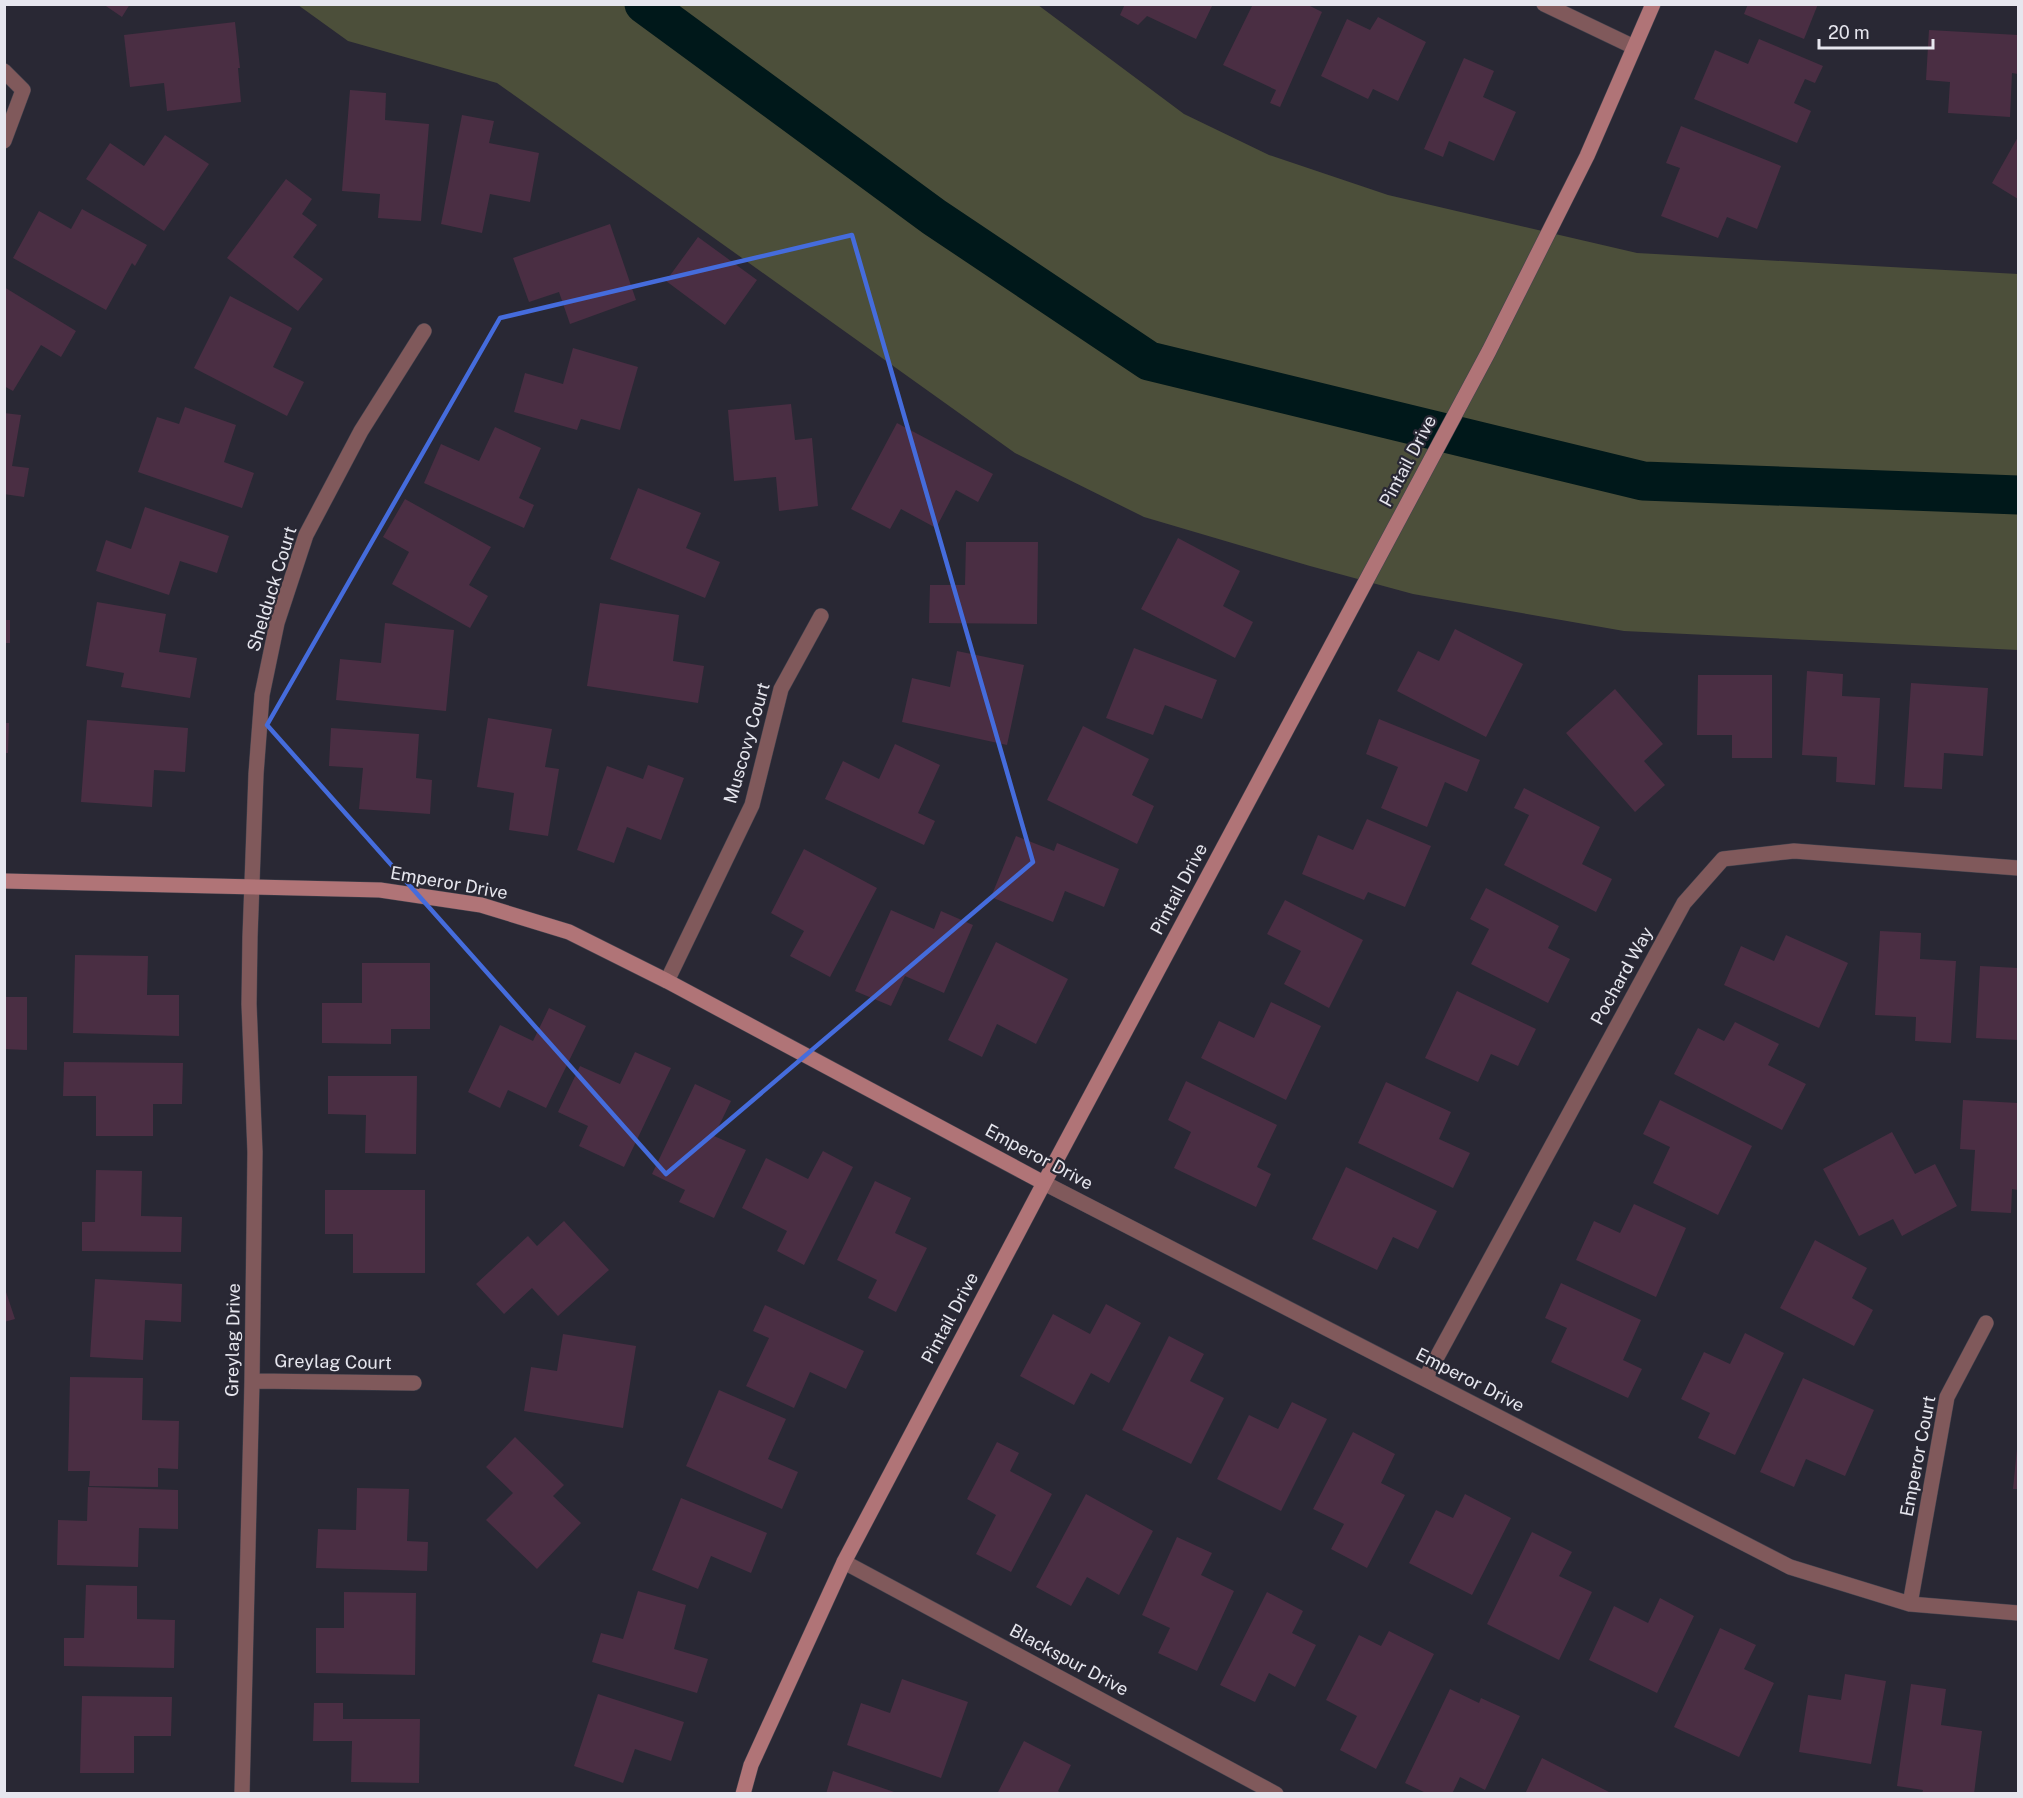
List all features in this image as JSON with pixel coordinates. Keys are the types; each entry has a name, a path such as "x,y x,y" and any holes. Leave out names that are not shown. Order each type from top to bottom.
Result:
{"street":[{"path":"1544,4 1634,47"},
{"name":"Pintail Drive","path":"743,1794 751,1765 844,1562 1489,351 1587,156 1653,4"},
{"path":"4,71 23,90 4,141"},
{"name":"Shelduck Court","path":"251,887 262,695 278,623 306,535 361,431 424,331"},
{"name":"Muscovy Court","path":"667,981 752,806 782,689 821,616"},
{"name":"Pochard Way","path":"1425,1379 1684,903 1723,859 1794,851 2019,868"},
{"name":"Emperor Drive","path":"4,881 380,891 481,905 569,932 667,981 1044,1183 1790,1567 1910,1604 2019,1613"},
{"name":"Greylag Drive","path":"242,1794 255,1152 249,1004 251,887"},
{"name":"Emperor Court","path":"1910,1604 1947,1397 1986,1323"},
{"name":"Greylag Court","path":"252,1381 414,1383"},
{"name":"Blackspur Drive","path":"844,1562 1276,1794"}],"highlighted area":[{"path":"852,235 1033,862 666,1174 267,725 500,318"}],"green space":[{"path":"298,5 1038,5 1184,114 1269,155 1388,195 1637,253 2018,274 2018,650 1624,631 1413,594 1144,517 1015,453 497,83 348,41"}],"building":[{"path":"103,4 130,4 122,17"},
{"path":"1125,4 1213,4 1196,39 1147,16 1138,25 1120,15"},
{"path":"1253,4 1306,4 1322,12 1280,107 1270,103 1276,90 1223,65"},
{"path":"1748,4 1818,4 1804,39 1744,14"},
{"path":"1378,17 1426,42 1398,101 1373,89 1368,99 1321,76 1347,19 1370,30"},
{"path":"235,22 241,102 167,111 164,83 130,87 124,35"},
{"path":"1929,30 2018,35 2018,74 2012,73 2010,117 1948,113 1950,82 1926,80"},
{"path":"1759,39 1823,66 1815,83 1805,79 1794,103 1811,111 1797,143 1694,99 1715,50 1748,64"},
{"path":"1464,58 1494,71 1483,97 1516,112 1494,161 1449,141 1443,157 1424,149"},
{"path":"350,90 386,93 385,120 429,124 421,221 378,218 380,194 342,191"},
{"path":"462,115 494,121 489,143 539,153 530,202 490,194 482,233 441,224"},
{"path":"1681,126 1781,166 1757,229 1727,217 1718,238 1661,216 1680,168 1666,163"},
{"path":"165,135 209,164 164,231 86,179 110,143 144,166"},
{"path":"2018,137 2018,199 1992,183"},
{"path":"286,179 312,199 302,214 317,225 293,257 323,279 298,311 227,258"},
{"path":"82,209 147,245 135,266 132,263 106,310 13,258 39,211 71,229"},
{"path":"610,224 636,300 570,324 559,292 529,302 513,258"},
{"path":"698,237 757,280 725,325 666,281"},
{"path":"4,287 76,331 61,357 41,345 13,391 4,386"},
{"path":"230,296 292,328 273,367 304,382 287,416 194,368"},
{"path":"573,348 638,367 620,430 581,419 577,430 514,412 525,373 563,384"},
{"path":"791,404 795,440 812,438 818,506 779,511 776,477 734,481 728,410"},
{"path":"185,407 236,425 224,462 254,473 242,508 138,472 157,417 179,424"},
{"path":"4,413 21,415 12,466 29,468 24,497 4,494"},
{"path":"897,423 993,474 978,502 956,490 936,528 901,509 890,529 851,509"},
{"path":"495,427 541,448 519,498 534,505 524,528 424,483 441,444 479,461"},
{"path":"638,488 701,513 686,548 720,562 705,598 610,559"},
{"path":"405,499 491,547 469,585 488,596 470,628 392,584 409,552 383,537"},
{"path":"145,507 229,536 217,573 180,561 169,595 96,571 106,540 131,549"},
{"path":"1178,538 1240,571 1223,606 1253,622 1235,658 1141,609"},
{"path":"966,542 1038,542 1037,624 929,623 930,585 965,585"},
{"path":"97,602 166,614 159,652 197,658 190,698 121,687 124,673 86,666"},
{"path":"600,603 679,615 673,661 704,666 698,703 587,686"},
{"path":"4,620 10,620 10,643 4,643"},
{"path":"385,623 454,630 446,711 336,700 340,659 381,663"},
{"path":"1455,629 1523,664 1486,737 1397,691 1418,651 1439,661"},
{"path":"1134,648 1217,680 1202,719 1165,705 1153,735 1106,718"},
{"path":"957,651 1024,665 1007,745 902,722 912,678 950,687"},
{"path":"1807,671 1843,674 1842,696 1880,698 1875,785 1836,782 1837,757 1802,755"},
{"path":"1698,675 1772,675 1772,758 1732,758 1732,735 1697,735"},
{"path":"1911,683 1988,688 1983,756 1944,753 1942,789 1904,787"},
{"path":"1615,689 1663,744 1644,761 1665,785 1635,812 1566,733"},
{"path":"488,718 552,729 545,767 559,769 548,836 509,830 514,793 477,787"},
{"path":"1379,719 1480,760 1467,792 1445,782 1427,827 1381,808 1398,767 1366,754"},
{"path":"87,720 188,728 185,772 154,770 152,807 81,802"},
{"path":"4,723 9,723 8,753 4,753"},
{"path":"1083,726 1149,759 1132,795 1154,806 1137,844 1047,800"},
{"path":"331,728 419,734 416,778 432,780 430,814 359,809 363,768 329,766"},
{"path":"895,744 940,765 918,813 935,821 924,845 825,799 843,761 879,779"},
{"path":"648,765 684,778 661,840 627,827 614,863 577,850 607,766 643,779"},
{"path":"1524,788 1600,827 1582,864 1612,879 1596,912 1504,865 1529,815 1514,808"},
{"path":"1367,819 1431,846 1405,907 1368,892 1364,900 1302,874 1318,835 1353,850"},
{"path":"1016,836 1054,851 1057,843 1119,869 1104,907 1065,891 1053,922 991,897"},
{"path":"804,849 877,888 830,977 790,956 804,931 771,913"},
{"path":"1486,888 1559,926 1548,948 1570,959 1548,1003 1471,964 1489,929 1470,919"},
{"path":"1285,900 1363,940 1329,1008 1284,984 1301,951 1267,934"},
{"path":"891,910 934,929 941,911 973,925 944,993 905,976 891,1006 855,991"},
{"path":"1880,931 1921,933 1920,959 1956,961 1951,1043 1915,1041 1916,1017 1875,1015"},
{"path":"1786,935 1848,963 1819,1028 1724,985 1741,946 1774,961"},
{"path":"996,942 1068,979 1036,1044 997,1024 982,1057 948,1040"},
{"path":"75,955 148,956 147,995 179,995 179,1036 73,1033"},
{"path":"362,963 430,963 430,1029 391,1029 391,1044 322,1043 322,1003 362,1003"},
{"path":"1980,966 2018,968 2018,1040 1976,1038"},
{"path":"1457,991 1536,1029 1518,1066 1491,1054 1478,1082 1425,1058"},
{"path":"4,997 27,997 27,1050 4,1049"},
{"path":"1271,1002 1321,1026 1286,1100 1201,1058 1219,1021 1254,1038"},
{"path":"549,1008 586,1026 546,1108 508,1090 500,1108 468,1092 500,1025 533,1041"},
{"path":"1735,1022 1779,1044 1768,1065 1806,1084 1782,1130 1674,1074 1698,1028 1724,1041"},
{"path":"635,1052 671,1068 624,1167 579,1146 588,1126 558,1112 580,1066 620,1084"},
{"path":"64,1062 183,1063 182,1104 153,1104 153,1136 96,1136 96,1096 63,1096"},
{"path":"328,1076 417,1076 416,1154 365,1153 366,1115 328,1114"},
{"path":"1186,1081 1277,1125 1257,1167 1271,1174 1256,1207 1174,1168 1191,1132 1168,1120"},
{"path":"1386,1082 1451,1112 1439,1139 1470,1153 1453,1188 1358,1143"},
{"path":"695,1084 731,1101 714,1136 746,1150 714,1218 679,1202 685,1190 652,1174"},
{"path":"1660,1100 1752,1146 1718,1215 1653,1183 1670,1147 1643,1134"},
{"path":"1963,1100 2018,1103 2018,1190 2012,1189 2011,1213 1971,1211 1975,1150 1960,1149"},
{"path":"1892,1132 1915,1174 1935,1164 1957,1206 1902,1236 1893,1219 1859,1236 1823,1169"},
{"path":"823,1151 853,1167 804,1265 777,1251 787,1231 742,1208 766,1158 808,1179"},
{"path":"1346,1167 1437,1211 1418,1249 1393,1237 1377,1270 1312,1239"},
{"path":"96,1170 142,1171 141,1216 182,1217 181,1252 82,1251 82,1222 95,1222"},
{"path":"875,1181 911,1198 895,1233 927,1248 896,1312 868,1298 877,1280 837,1260"},
{"path":"325,1190 425,1190 425,1273 353,1273 353,1234 325,1234"},
{"path":"1634,1204 1686,1228 1656,1297 1576,1260 1594,1221 1620,1233"},
{"path":"564,1221 609,1270 558,1316 532,1288 504,1314 476,1284 528,1236 537,1246"},
{"path":"1815,1240 1867,1268 1852,1298 1873,1310 1854,1346 1780,1308"},
{"path":"95,1279 182,1284 181,1322 145,1320 143,1360 90,1357"},
{"path":"1561,1283 1641,1320 1623,1360 1642,1369 1628,1398 1551,1362 1567,1328 1545,1318"},
{"path":"4,1286 15,1319 4,1322"},
{"path":"1106,1304 1141,1323 1109,1383 1091,1373 1074,1405 1020,1376 1053,1314 1090,1334"},
{"path":"765,1305 864,1351 846,1389 810,1372 794,1408 746,1386 769,1338 753,1331"},
{"path":"1745,1333 1784,1353 1735,1455 1698,1438 1710,1413 1681,1399 1704,1352 1730,1364"},
{"path":"563,1334 636,1346 623,1428 524,1411 531,1367 557,1371"},
{"path":"1169,1336 1204,1354 1190,1381 1224,1398 1191,1464 1122,1430"},
{"path":"70,1377 143,1378 142,1420 179,1421 178,1469 158,1468 158,1487 89,1486 90,1471 68,1471"},
{"path":"1803,1378 1874,1410 1845,1476 1806,1459 1794,1487 1760,1472"},
{"path":"719,1390 786,1419 768,1459 798,1472 782,1509 686,1466"},
{"path":"1292,1402 1327,1419 1281,1511 1217,1479 1249,1415 1278,1429"},
{"path":"1353,1432 1395,1454 1381,1483 1405,1495 1367,1568 1331,1549 1344,1524 1313,1509"},
{"path":"515,1437 564,1485 553,1496 581,1523 537,1569 486,1520 513,1493 486,1467"},
{"path":"997,1442 1019,1453 1010,1471 1052,1494 1011,1572 976,1554 996,1515 967,1499"},
{"path":"2017,1449 2018,1489 2013,1489"},
{"path":"88,1487 178,1490 178,1529 139,1528 138,1567 57,1565 58,1520 87,1521"},
{"path":"357,1488 409,1489 407,1541 428,1542 427,1571 316,1568 318,1529 356,1530"},
{"path":"1086,1494 1153,1531 1119,1595 1087,1577 1071,1606 1036,1587"},
{"path":"1465,1494 1511,1518 1472,1595 1409,1563 1436,1510 1453,1518"},
{"path":"681,1498 767,1533 751,1573 711,1556 698,1589 652,1570"},
{"path":"1532,1532 1572,1552 1559,1576 1592,1592 1559,1660 1487,1624"},
{"path":"1177,1537 1212,1553 1201,1575 1234,1591 1197,1671 1158,1653 1170,1628 1142,1615"},
{"path":"86,1585 137,1586 137,1619 175,1620 174,1668 64,1666 64,1638 84,1638"},
{"path":"638,1591 686,1605 674,1649 708,1659 697,1693 592,1662 601,1633 623,1639"},
{"path":"344,1592 416,1593 415,1675 316,1673 316,1628 344,1628"},
{"path":"1267,1592 1303,1611 1292,1633 1316,1645 1295,1687 1269,1673 1255,1702 1220,1685"},
{"path":"1660,1598 1694,1616 1657,1693 1589,1660 1614,1606 1648,1623"},
{"path":"1720,1628 1756,1645 1744,1669 1774,1683 1739,1757 1674,1727"},
{"path":"1389,1631 1434,1654 1376,1769 1340,1750 1357,1716 1326,1700 1359,1635 1381,1646"},
{"path":"1845,1674 1886,1681 1871,1764 1799,1752 1808,1695 1841,1700"},
{"path":"902,1679 968,1702 941,1778 847,1745 861,1703 890,1713"},
{"path":"1911,1684 1946,1689 1941,1725 1982,1731 1974,1794 1922,1794 1923,1790 1897,1786"},
{"path":"1450,1689 1479,1703 1481,1698 1520,1716 1485,1790 1460,1777 1452,1794 1428,1794 1405,1783"},
{"path":"598,1694 684,1722 671,1761 635,1749 623,1783 574,1766"},
{"path":"82,1696 172,1697 171,1736 134,1736 134,1773 80,1773"},
{"path":"314,1703 343,1703 343,1719 420,1719 419,1783 351,1782 352,1741 313,1741"},
{"path":"1024,1741 1071,1765 1058,1791 1062,1794 997,1794"},
{"path":"1542,1758 1609,1792 1608,1794 1525,1794"},
{"path":"833,1771 897,1793 897,1794 826,1794"}],"waterway":[{"path":"644,4 934,217 1149,361 1643,481 2018,495"}]}
